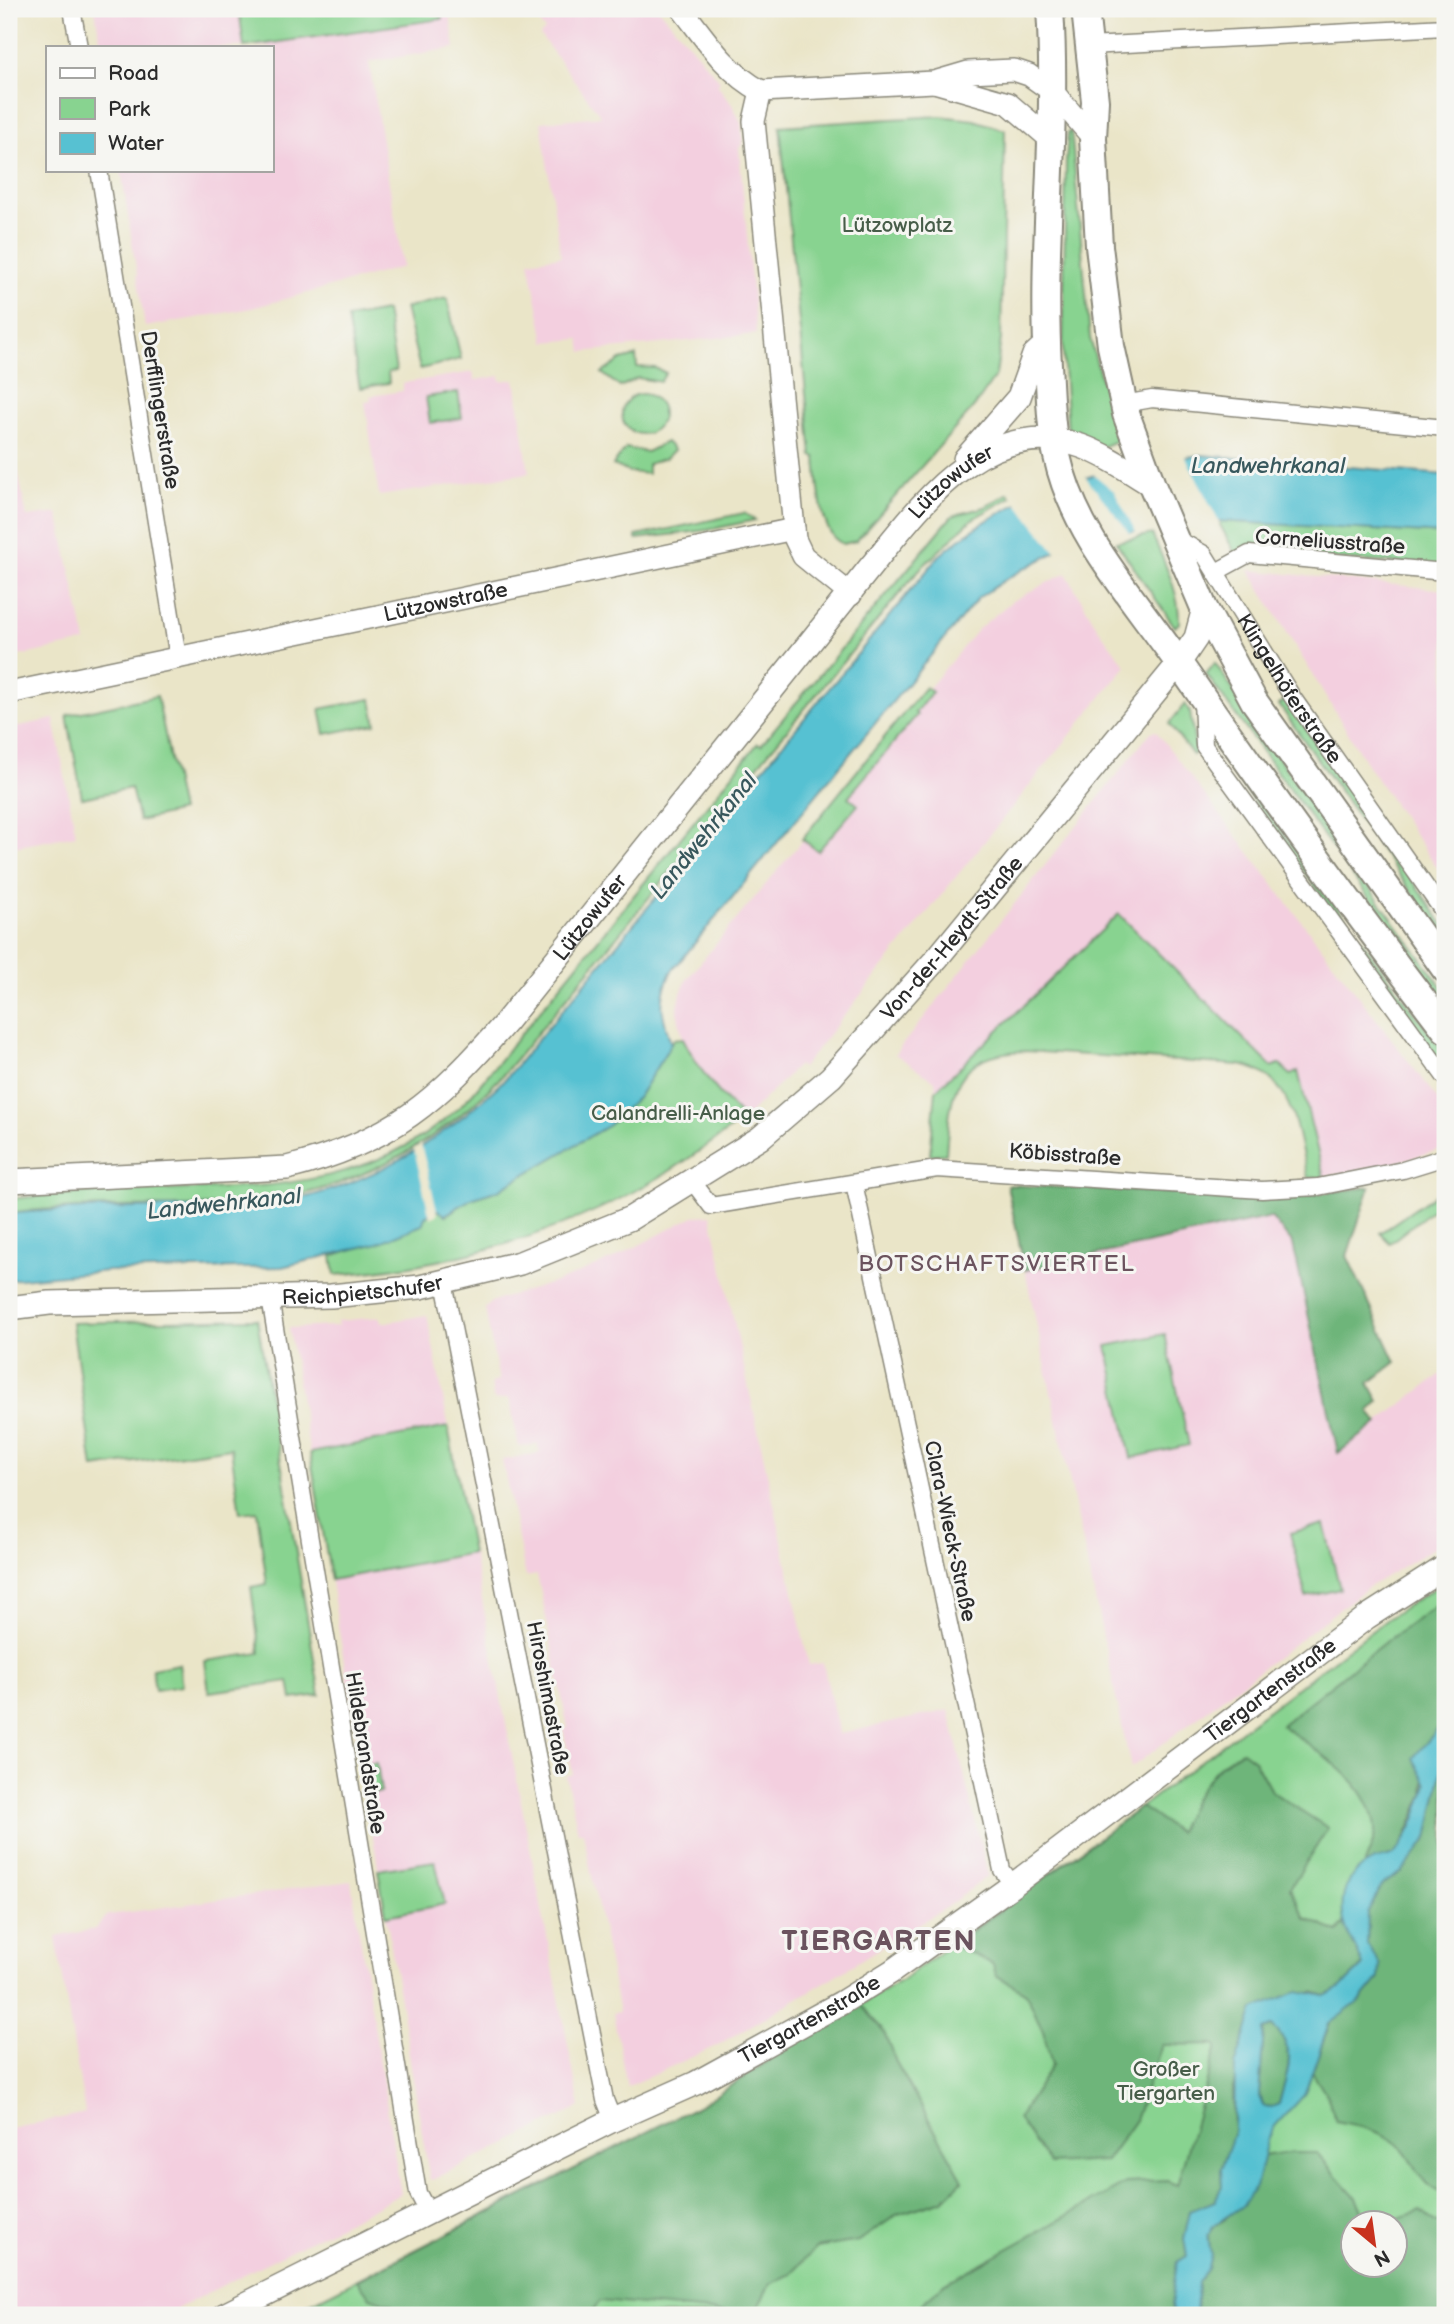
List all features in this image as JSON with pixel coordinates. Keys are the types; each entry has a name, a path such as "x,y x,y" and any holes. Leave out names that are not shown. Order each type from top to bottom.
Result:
{"main road":[{"path":"1050,9 1052,92 1047,343 1054,441 1062,477 1074,510 1202,697 1445,1029"},
{"path":"1085,9 1095,101 1093,138 1101,258 1111,346 1124,404 1171,534"},
{"path":"951,474 1015,403 1029,376 1034,355 1047,343"},
{"name":"Lützowufer","path":"9,1181 288,1168 327,1158 410,1118 442,1092 506,1022 931,493 951,474 1016,443 1054,441 1080,446 1152,485"},
{"name":"Klingelhöferstraße","path":"1171,534 1204,608 1254,701 1445,970"},
{"name":"Klingelhöferstraße","path":"1179,663 1196,638 1204,608"},
{"name":"Von-der-Heydt-Straße","path":"693,1182 794,1111 847,1059 938,957 1179,663"},
{"name":"Reichpietschufer","path":"9,1308 50,1303 368,1294 444,1282 565,1247 631,1218 693,1182"},
{"name":"Tiergartenstraße","path":"224,2315 614,2120 696,2083 795,2031 891,1972 1013,1885 1367,1617 1445,1567"}],"street":[{"path":"72,9 79,46"},
{"path":"682,9 728,68 738,78 761,91 789,92 934,82 968,72 1014,70 1029,75 1052,92 1093,138"},
{"path":"1089,46 1445,27"},
{"path":"934,82 966,94 1008,103 1050,139"},
{"path":"761,91 754,121 794,529 803,556 851,594"},
{"name":"Derfflingerstraße","path":"99,172 178,658"},
{"path":"1124,404 1161,399 1445,428"},
{"name":"Lützowstraße","path":"9,694 794,529"},
{"name":"Klingelhöferstraße","path":"1171,534 1204,554 1293,698 1445,914"},
{"name":"Corneliusstraße","path":"1216,572 1249,554 1445,572"},
{"path":"1202,697 1204,746 1445,1077"},
{"name":"Köbisstraße","path":"693,1182 710,1206 937,1170 982,1170 1276,1190 1358,1180 1445,1157"},
{"name":"Clara-Wieck-Straße","path":"854,1183 1002,1870 1013,1885"},
{"name":"Hiroshimastraße","path":"444,1282 605,2099 614,2120"},
{"name":"Hildebrandstraße","path":"270,1298 418,2193 428,2212"}],"shaded area":[{"path":"95,9 449,9 455,48 369,62 403,267 252,308 145,327 121,172 273,172 273,46 101,46"},
{"path":"528,9 659,9 720,81 717,84 741,123 743,143 739,148 756,334 582,352 580,339 545,342 529,261 561,256 541,122 601,116 540,35 545,30"},
{"path":"473,372 475,380 500,376 501,381 515,379 529,473 379,496 365,402 371,401 370,396 403,391 403,383"},
{"path":"9,447 13,447 27,517 58,513 86,642 9,658"},
{"path":"1249,570 1445,590 1445,879 1370,769"},
{"path":"1066,573 1097,627 1126,666 802,1068 798,1065 744,1119 711,1087 696,1066 683,1038 677,1012 687,979 978,629 1012,601"},
{"path":"54,719 76,835 9,848 9,728"},
{"path":"1156,731 1445,1109 1445,1148 1391,1164 1324,1177 1298,1072 1291,1075 1272,1067 1120,915 936,1090 935,1081 895,1054 1151,732"},
{"path":"711,1215 809,1665 823,1663 839,1734 949,1710 988,1876 948,1906 807,1993 716,2046 627,2087 613,2013 619,2012 583,1832 578,1832 566,1776 573,1774 563,1729 568,1728 537,1575 526,1577 502,1460 540,1453 537,1444 519,1447 509,1398 494,1400 491,1383 499,1381 485,1309 491,1302 565,1279 613,1259 694,1216"},
{"path":"1271,1217 1293,1244 1338,1453 1445,1371 1445,1541 1367,1588 1131,1768 1025,1270"},
{"path":"427,1315 580,2107 430,2181 289,1328 338,1326 337,1321 380,1317 382,1323"},
{"path":"351,1881 401,2194 165,2315 9,2315 9,2129 85,2113 56,1937 95,1929 108,1915"}],"green space":[{"path":"239,9 440,9 442,19 251,46 244,46"},
{"name":"Lützowplatz","path":"940,116 974,120 1005,130 1001,339 996,375 975,406 856,541 843,544 835,539 824,518 816,457 812,456 780,126"},
{"path":"1071,130 1090,338 1118,440 1102,447 1068,433 1063,350 1066,162 1068,133"},
{"path":"447,298 461,359 420,369 405,308"},
{"path":"386,311 396,371 388,372 389,383 360,388 347,318"},
{"path":"636,356 637,367 655,368 666,373 660,382 638,378 620,387 602,373 621,360"},
{"path":"458,392 462,418 430,423 426,397"},
{"path":"642,394 650,395 656,400 661,406 661,422 656,428 650,433 642,434 634,433 628,428 623,422 622,414 623,406 628,400 634,395"},
{"path":"666,442 674,450 666,458 648,464 648,474 629,472 613,465 626,448 647,452"},
{"path":"1008,493 1011,497 971,520 918,571 502,1076 474,1104 443,1128 410,1150 339,1183 262,1202 89,1207 9,1213 9,1199 102,1192 245,1187 328,1176 367,1164 404,1147 440,1124 473,1093 758,743 761,745 952,516 985,507"},
{"path":"744,513 755,520 708,530 636,539 636,536"},
{"path":"1218,521 1445,534 1445,566 1235,553"},
{"path":"1152,534 1177,600 1179,623 1175,627 1116,542"},
{"path":"1215,663 1335,841 1445,991 1445,1003 1206,674"},
{"path":"925,687 932,692 915,713 917,715 848,797 858,805 818,851 802,839"},
{"path":"157,696 181,811 139,821 131,788 82,798 67,715"},
{"path":"371,699 376,724 325,734 320,709"},
{"path":"1286,700 1445,927 1445,940 1279,705"},
{"path":"1185,704 1190,712 1196,752 1193,755 1169,724"},
{"path":"1217,743 1445,1054 1445,1068 1213,745"},
{"path":"1119,914 1272,1067 1279,1064 1291,1075 1298,1071 1324,1177 1308,1178 1290,1108 1272,1080 1258,1071 1239,1065 1025,1051 982,1060 969,1069 954,1096 946,1154 930,1155 936,1090"},
{"name":"Calandrelli-Anlage","path":"683,1038 710,1081 744,1119 692,1156 622,1198 544,1232 462,1256 378,1271 335,1275 332,1256 422,1225 425,1217 438,1210 446,1215 471,1199 498,1190 609,1125 638,1097 674,1039"},
{"path":"1007,1185 1285,1198 1370,1187 1347,1256 1396,1362 1369,1383 1379,1401 1369,1411 1378,1423 1338,1453 1293,1244 1271,1217 1025,1270"},
{"path":"1445,1188 1445,1194 1438,1200 1442,1207 1440,1209 1437,1206 1390,1243 1380,1233"},
{"path":"257,1319 320,1695 292,1699 289,1681 209,1692 205,1661 260,1653 251,1587 267,1584 257,1511 240,1513 231,1448 93,1468 72,1323"},
{"path":"1165,1334 1189,1445 1131,1458 1107,1346"},
{"path":"448,1427 472,1553 331,1580 310,1453"},
{"path":"1324,1524 1340,1589 1306,1597 1290,1533"},
{"name":"Großer Tiergarten","path":"1445,1581 1445,2315 287,2315 704,2103 785,2050 902,1980 1141,1807 1390,1617"},
{"path":"1445,1600 1445,1714 1439,1716 1439,1728 1427,1742 1424,1794 1404,1841 1394,1855 1364,1865 1373,1843 1375,1829 1364,1796 1340,1768 1281,1725 1385,1642"},
{"path":"179,1664 182,1686 155,1690 152,1669"},
{"path":"1242,1751 1254,1760 1271,1791 1328,1828 1290,1888 1306,1919 1338,1932 1344,1923 1358,1947 1363,1965 1341,1987 1325,1996 1313,1992 1254,2009 1233,2088 1234,2133 1221,2169 1222,2186 1215,2201 1190,2211 1184,2239 1187,2256 1177,2262 1172,2315 909,2315 944,2284 1126,2183 1167,2181 1177,2185 1217,2046 1162,2045 1135,2120 1106,2161 1050,2164 1018,2119 1052,2065 1043,2031 1026,1993 996,1975 993,1964 953,1945 1141,1807 1178,1832 1189,1808 1211,1775"},
{"path":"1445,1755 1445,2193 1429,2186 1403,2150 1390,2139 1368,2129 1336,2121 1328,2098 1312,2072 1332,2018 1361,2000 1379,1978 1367,1944 1368,1912 1382,1885 1402,1872 1428,1838"},
{"path":"377,1763 381,1792 365,1795 361,1765"},
{"path":"435,1861 445,1904 386,1916 378,1870"},
{"path":"861,2005 884,2032 896,2062 963,2180 943,2200 898,2214 859,2241 816,2248 789,2275 770,2284 754,2315 600,2301 590,2315 377,2315 391,2304 370,2297 357,2280 704,2103"},
{"path":"1272,2026 1286,2044 1289,2062 1279,2104 1272,2107 1264,2106 1259,2094 1264,2029"},
{"path":"1317,2153 1355,2196 1361,2208 1338,2208 1338,2278 1408,2278 1408,2215 1421,2211 1434,2222 1445,2224 1445,2315 1196,2315 1198,2282 1208,2268 1211,2255 1208,2235 1213,2226 1224,2220 1255,2187 1262,2156"}],"water":[{"name":"Landwehrkanal","path":"1201,455 1445,475 1445,534 1218,521 1139,531 1055,552 978,598 671,972 662,1008 671,1044 638,1097 609,1125 498,1190 471,1199 445,1215 438,1210 425,1217 422,1225 378,1243 282,1267 108,1271 9,1280 9,1214 96,1209 258,1206 294,1200 362,1178 424,1145 452,1125 507,1077 939,556 998,514 1062,485 1130,467"},
{"path":"1445,1714 1445,1755 1428,1838 1402,1872 1382,1885 1368,1912 1367,1944 1380,1965 1379,1978 1361,2000 1329,2024 1305,2093 1275,2126 1267,2141 1256,2187 1242,2206 1213,2226 1208,2235 1211,2255 1208,2268 1198,2282 1196,2315 1174,2315 1171,2305 1177,2262 1187,2256 1184,2239 1190,2211 1215,2201 1222,2186 1221,2169 1234,2132 1235,2066 1254,2009 1298,1991 1325,1996 1341,1987 1363,1966 1344,1923 1345,1889 1359,1869 1375,1860 1393,1855 1411,1830 1427,1784 1413,1758 1439,1728 1439,1716","holes":["1272,2026 1281,2035 1289,2053 1288,2071 1279,2104 1264,2106 1259,2094 1264,2029"]}],"pier":[{"path":"1184,454 1220,524 1140,535 1058,555 1014,500 1084,475 1130,533 1136,532 1114,491 1092,473 1085,475 1104,468"},
{"path":"421,1144 438,1214 430,1218 414,1149"}],"district":[{"name":"BOTSCHAFTSVIERTEL","path":"997,1264"},
{"name":"TIERGARTEN","path":"879,1941"}]}
